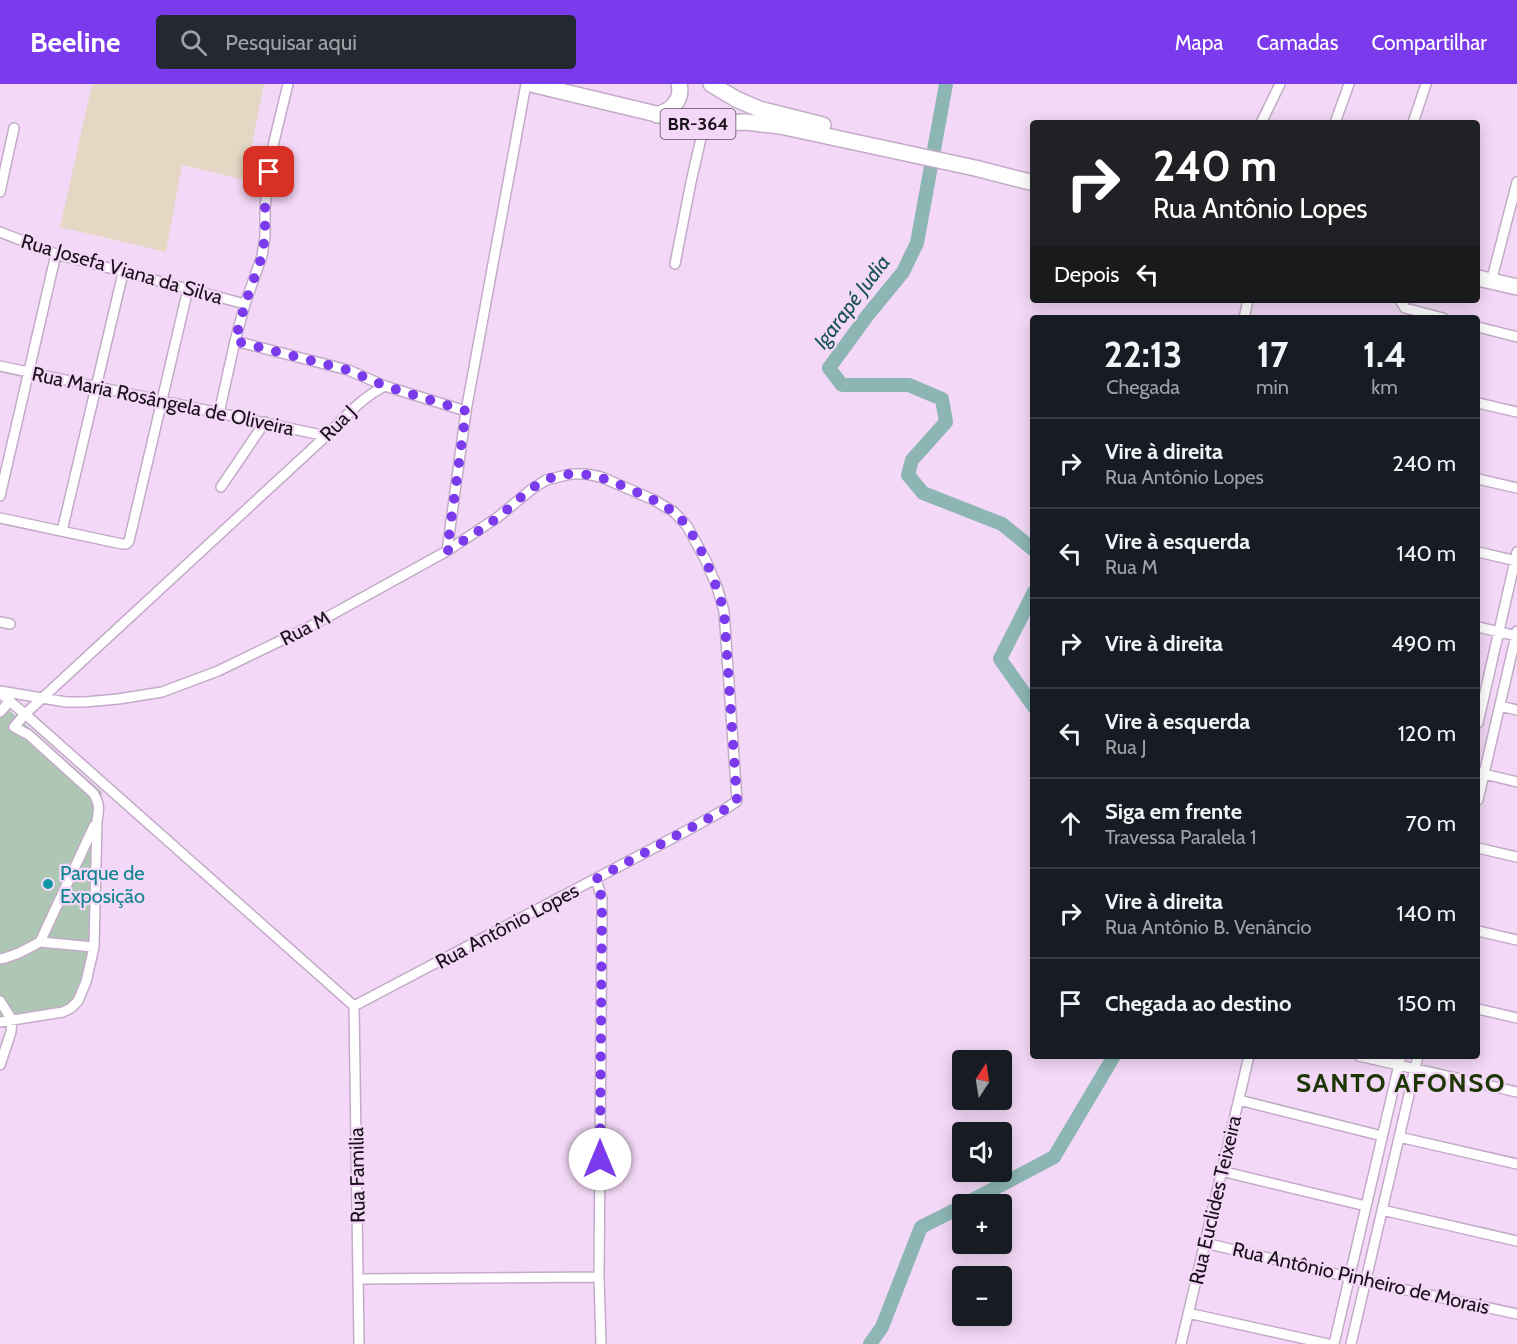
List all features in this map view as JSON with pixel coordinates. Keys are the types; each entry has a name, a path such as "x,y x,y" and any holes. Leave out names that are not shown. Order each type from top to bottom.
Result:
{"highway":[{"name":"BR-364","path":"531,84 698,124 759,123 868,140"},
{"path":"657,115 676,103 681,91 679,84"},
{"name":"BR-364","path":"711,84 759,109 868,140 1030,173"},
{"name":"BR-364","path":"976,164 1030,182"},
{"path":"1482,282 1517,287"},
{"path":"1482,282 1517,297"}],"street":[{"path":"219,413 245,304 262,256 272,154 288,84"},
{"path":"447,551 466,411 526,84"},
{"path":"1262,120 1280,84"},
{"path":"1336,120 1349,84"},
{"path":"1414,120 1426,84"},
{"path":"675,264 704,124"},
{"path":"0,192 14,128"},
{"path":"1482,282 1517,182"},
{"name":"Rua Josefa Viana da Silva","path":"0,232 56,254 245,304"},
{"path":"0,496 56,254"},
{"path":"62,531 123,273"},
{"path":"0,518 122,544 129,541 188,289"},
{"path":"1402,304 1434,315"},
{"path":"1480,328 1517,337"},
{"path":"235,341 348,370 385,386 466,411"},
{"name":"Rua Maria Rosângela de Oliveira","path":"0,366 326,436"},
{"name":"Rua J","path":"40,699 326,436 359,402 385,386"},
{"path":"1480,403 1517,412"},
{"path":"220,487 265,423"},
{"name":"Rua M","path":"0,692 40,699 86,702 162,692 218,671 313,625 447,551 498,518 546,480 558,476 586,474 601,477 654,500 674,512 687,526 717,587 724,611 737,801 724,810"},
{"path":"1480,479 1517,488"},
{"path":"1480,552 1516,558 1480,701"},
{"path":"0,622 10,624"},
{"path":"1480,627 1517,634 1500,706 1480,773 1517,782"},
{"path":"0,692 354,1006"},
{"path":"0,1022 55,1014 71,1008 78,1001 86,982 94,947 98,800 29,735 14,727 40,699"},
{"path":"0,712 10,701"},
{"path":"1500,706 1517,710"},
{"name":"Rua Antônio Lopes","path":"354,1006 724,810"},
{"path":"40,942 97,821"},
{"path":"1480,848 1517,857"},
{"path":"596,879 602,899 601,1344"},
{"path":"1480,931 1517,940"},
{"path":"0,958 19,953 40,942 94,947"},
{"path":"0,1001 12,1020 11,1032 0,1065"},
{"name":"Rua Familia","path":"354,1006 359,1344"},
{"path":"1480,1009 1517,1018"},
{"name":"Rua Euclides Teixeira","path":"1181,1344 1248,1059"},
{"path":"1384,1059 1400,1061 1415,1069 1517,1092"},
{"path":"1351,1344 1417,1059"},
{"path":"1334,1344 1400,1061"},
{"path":"1239,1100 1382,1136"},
{"path":"1399,1137 1517,1164"},
{"path":"1221,1171 1366,1206"},
{"path":"1382,1210 1517,1241"},
{"name":"Rua Antônio Pinheiro de Morais","path":"1205,1243 1517,1314"},
{"path":"358,1279 600,1277"},
{"path":"1188,1313 1328,1344"}],"shaded area":[{"path":"92,84 264,84 245,180 182,165 166,252 60,227"}],"green space":[{"name":"Parque de Exposição","path":"0,702 102,792 97,821 94,947 86,982 71,1008 0,1022"}],"waterway":[{"name":"Igarapé Judia","path":"946,84 917,243 903,272 829,368 842,385 909,385 942,399 946,422 912,460 908,475 923,493 1002,524 1030,547"},
{"name":"Igarapé Judia","path":"1030,600 1000,659 1030,701"},
{"name":"Igarapé Judia","path":"984,1194 1054,1157 1112,1059"},
{"name":"Igarapé Judia","path":"870,1344 882,1327 921,1227 952,1212"}],"place":[{"name":"Parque de Exposição","path":"48,884"}],"district":[{"name":"SANTO AFONSO","path":"1401,1083"}],"route":[{"path":"269,172 262,256 235,341 348,370 385,386 466,411 447,551 498,518 546,480 571,474 586,474 601,477 654,500 674,512 687,526 717,587 724,611 737,801 732,806 596,879 602,899 600,1159"}]}
